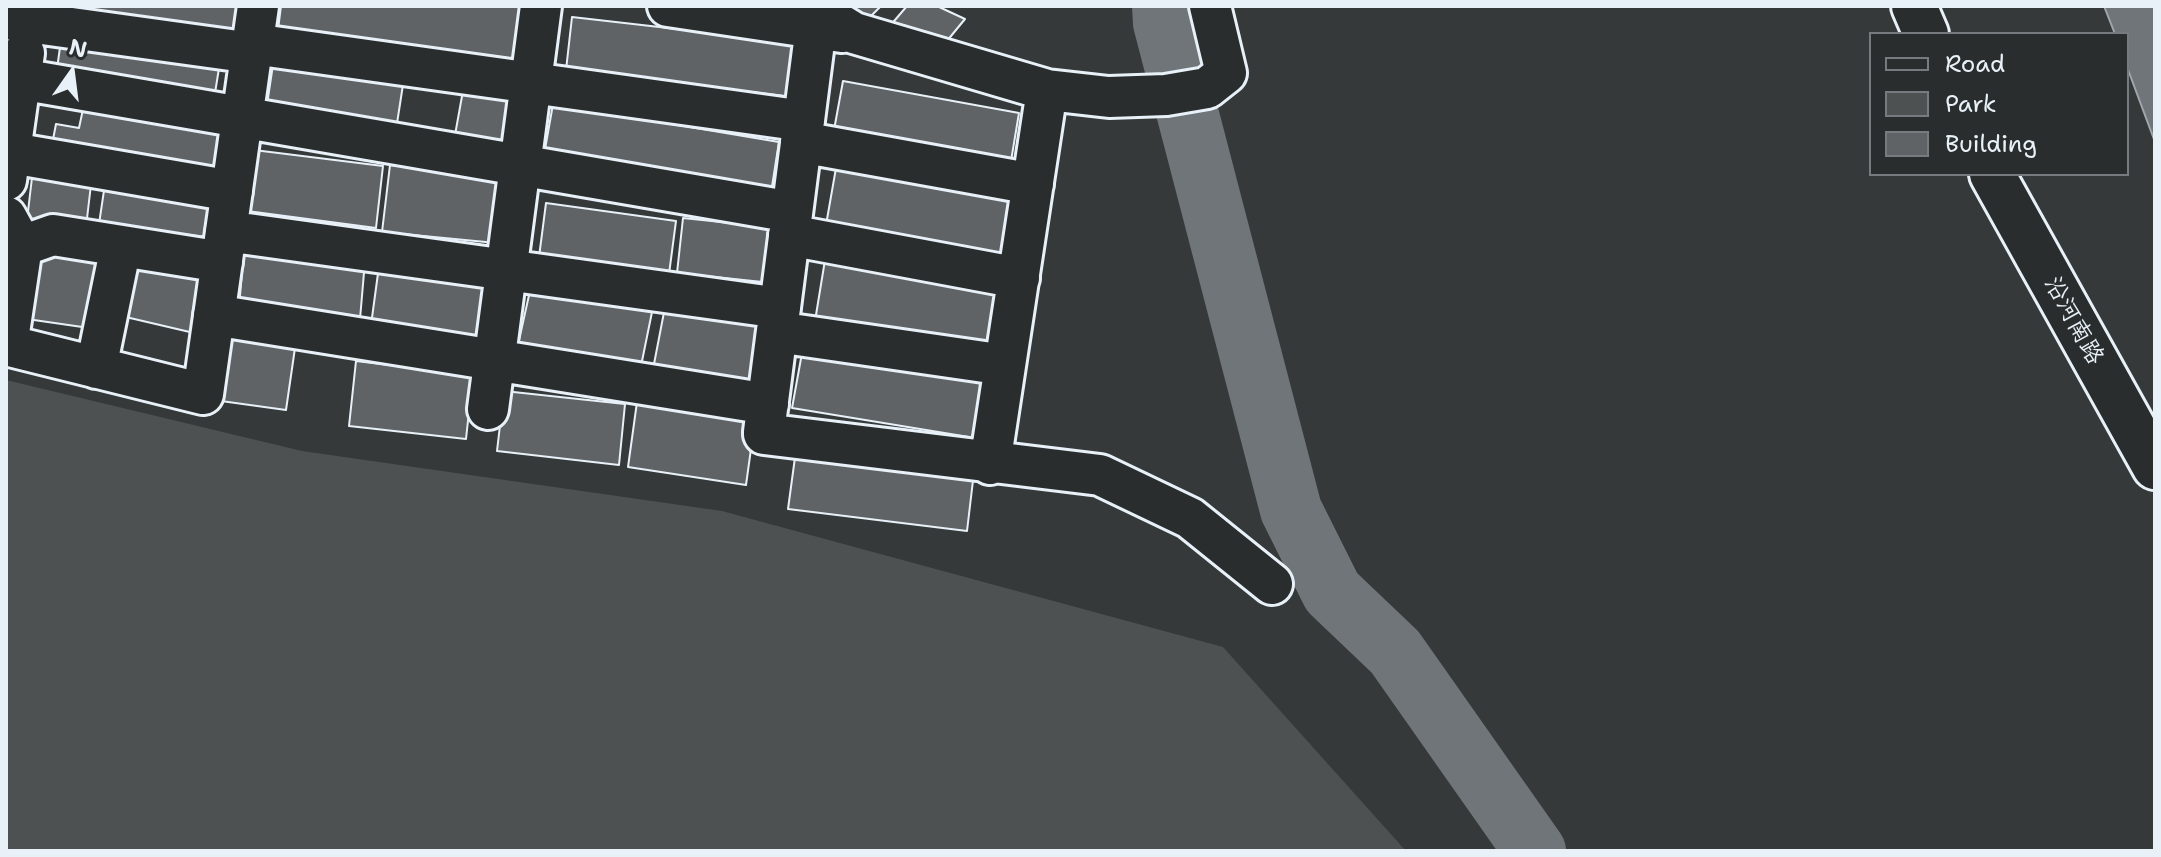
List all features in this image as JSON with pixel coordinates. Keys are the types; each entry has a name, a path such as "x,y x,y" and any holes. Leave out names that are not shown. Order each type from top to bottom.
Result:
{"main road":[{"path":"1914,6 1925,32"},
{"name":"沿河南路","path":"1993,176 2155,467"}],"street":[{"path":"488,409 541,6"},
{"path":"668,6 824,20 1047,90 1109,97 1166,95 1207,88 1226,73 1210,6"},
{"path":"232,191 7,161 20,79 22,16 255,34 802,132 1033,184"},
{"path":"765,430 802,132 824,20"},
{"path":"255,34 243,117 232,191 224,247 214,315 203,394 6,346 14,231 121,246 224,247 506,270 1005,365"},
{"path":"20,79 520,166 791,224 1019,278"},
{"path":"990,464 1047,90"},
{"path":"96,368 121,246"},
{"path":"214,315 495,360 765,430 990,464 1100,475 1190,518 1272,584"}],"green space":[{"path":"6,380 302,451 722,511 1223,647 1406,851 6,851"}],"shaded area":[{"path":"2104,6 2155,6 2155,142 2129,72 2129,32 2114,32"}],"building":[{"path":"63,6 238,6 233,41 62,12"},
{"path":"281,6 531,6 524,60 278,30"},
{"path":"850,6 881,6 865,22"},
{"path":"907,6 937,6 965,19 942,47 889,27"},
{"path":"572,17 799,43 793,97 566,70"},
{"path":"62,33 221,56 214,99 56,76"},
{"path":"274,58 404,78 396,130 266,111"},
{"path":"466,74 520,84 510,145 455,135"},
{"path":"843,81 1019,113 1011,161 834,130"},
{"path":"86,95 223,124 211,183 51,150 56,124 79,128"},
{"path":"553,104 779,142 771,193 544,155"},
{"path":"254,150 383,166 376,228 247,211"},
{"path":"390,165 503,177 496,243 382,232"},
{"path":"836,168 1020,201 1010,257 826,225"},
{"path":"33,169 92,176 86,227 27,220"},
{"path":"106,177 212,191 206,237 99,224"},
{"path":"546,203 676,221 669,274 539,257"},
{"path":"683,218 778,228 772,283 677,273"},
{"path":"36,247 106,256 96,329 27,319"},
{"path":"244,250 365,261 360,319 239,307"},
{"path":"127,256 208,275 194,333 113,314"},
{"path":"825,260 998,289 987,351 815,321"},
{"path":"379,266 488,280 481,339 371,325"},
{"path":"531,286 652,312 640,371 518,345"},
{"path":"665,307 765,326 753,383 654,364"},
{"path":"230,331 296,341 286,410 221,401"},
{"path":"802,353 985,383 975,438 792,408"},
{"path":"356,361 473,375 466,439 349,426"},
{"path":"504,391 625,404 619,465 497,451"},
{"path":"637,402 755,420 746,485 628,467"},
{"path":"796,450 974,472 967,531 788,509"}],"waterway":[{"path":"1163,6 1164,23 1291,510 1332,592 1395,652 1535,851"}]}
